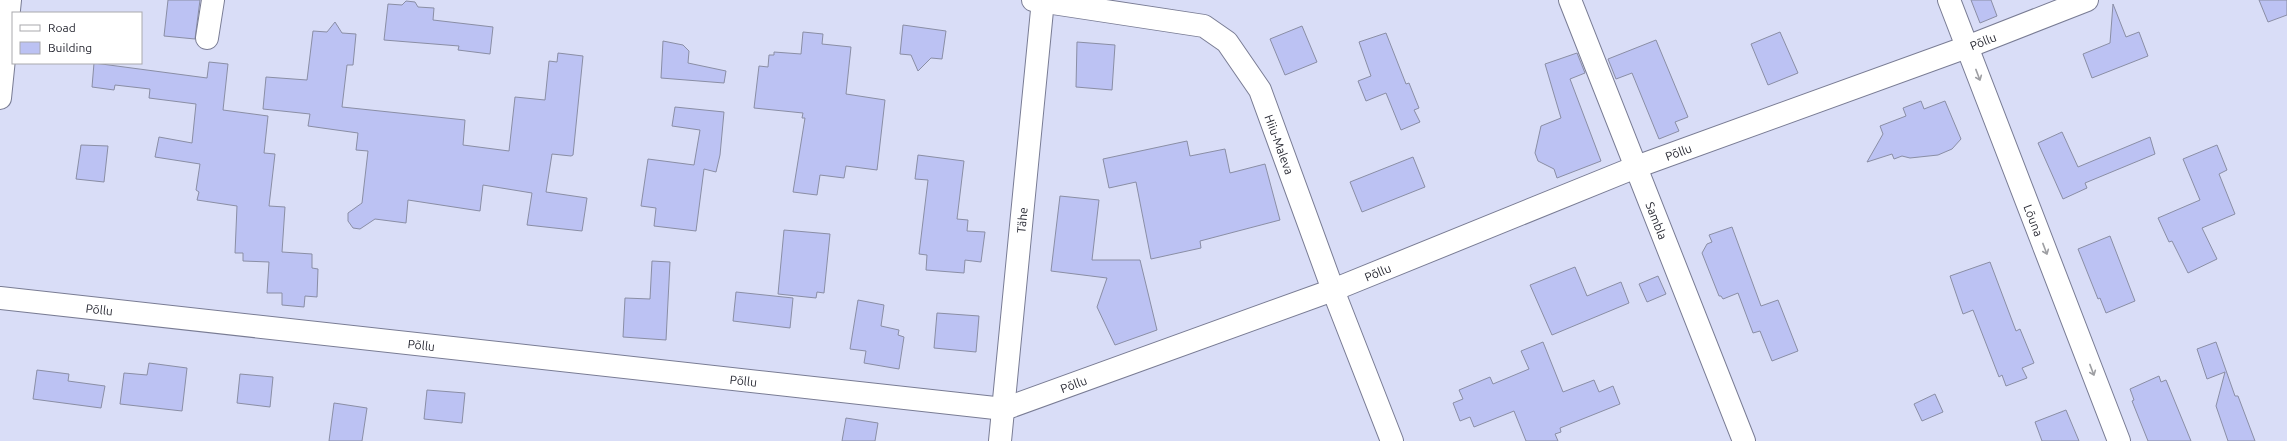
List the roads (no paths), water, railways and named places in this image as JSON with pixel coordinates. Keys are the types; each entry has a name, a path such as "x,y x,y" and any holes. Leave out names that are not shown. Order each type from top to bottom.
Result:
{"street":[{"path":"0,98 10,0"},
{"path":"207,38 213,0"},
{"name":"Hiiu-Maleva","path":"1040,0 1204,26 1227,42 1260,90 1333,290 1392,441"},
{"name":"Tähe","path":"1000,441 1040,0"},
{"name":"Sambla","path":"1570,0 1744,441"},
{"name":"Lõuna","path":"1949,0 2119,441"},
{"name":"Põllu","path":"0,298 1004,409 1333,290 1636,167 1967,47 2087,0"}]}
